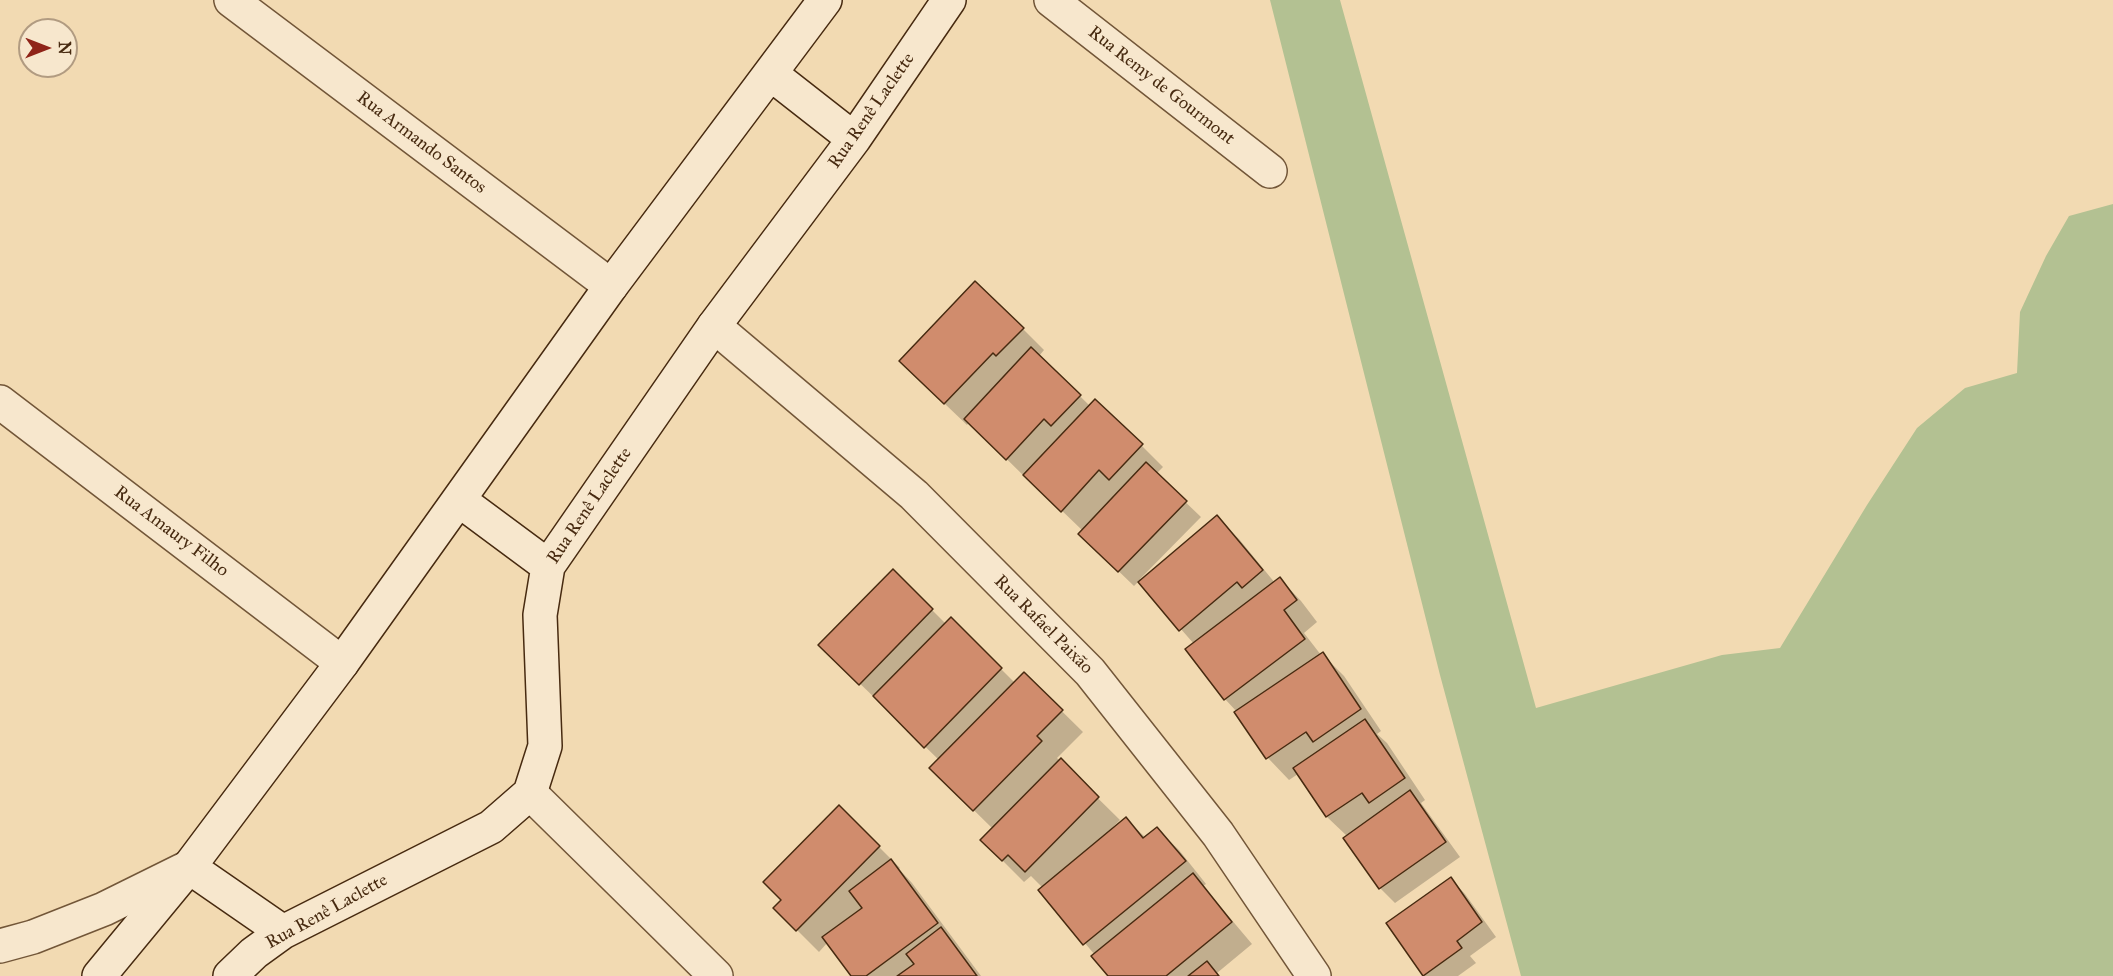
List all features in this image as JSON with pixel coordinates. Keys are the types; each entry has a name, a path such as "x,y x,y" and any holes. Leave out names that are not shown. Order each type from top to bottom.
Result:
{"street":[{"name":"Rua Armando Santos","path":"231,0 611,286"},
{"path":"99,976 189,867 342,663 611,286 825,0"},
{"name":"Rua Renê Laclette","path":"230,976 254,953 283,932 491,827 530,793 545,746 540,615 548,566 714,326 854,139 949,0"},
{"name":"Rua Remy de Gourmont","path":"1052,0 1270,171"},
{"path":"771,74 854,139"},
{"name":"Rua Rafael Paixão","path":"714,326 914,495 1090,672 1218,834 1314,976"},
{"name":"Rua Amaury Filho","path":"0,402 342,663"},
{"path":"459,500 548,566"},
{"path":"530,793 716,976"},
{"path":"189,867 283,932"},
{"path":"0,946 33,937 104,909 189,867"}],"green space":[{"path":"1270,0 1340,0 1536,708 1722,655 1780,648 1917,428 1965,388 2017,373 2020,312 2046,256 2069,216 2113,204 2113,976 1521,976 1440,675"}],"building":[{"path":"975,281 1024,328 996,356 993,353 944,404 899,361"},
{"path":"1031,347 1081,395 1051,426 1044,419 1006,460 964,419"},
{"path":"1095,399 1143,444 1109,480 1099,470 1061,512 1023,475"},
{"path":"1146,462 1187,501 1118,572 1078,534"},
{"path":"1217,515 1263,570 1242,588 1237,582 1179,631 1138,582"},
{"path":"893,569 933,609 859,685 818,645"},
{"path":"1280,577 1297,600 1284,610 1305,639 1224,700 1185,649"},
{"path":"951,617 1002,668 924,748 873,696"},
{"path":"1323,652 1361,709 1313,742 1306,732 1266,759 1234,712"},
{"path":"1024,672 1063,710 1037,736 1042,741 973,811 929,768"},
{"path":"1365,719 1405,778 1369,803 1362,793 1326,817 1293,768"},
{"path":"1061,758 1099,797 1025,872 1008,855 1002,861 980,840"},
{"path":"1410,790 1446,842 1379,889 1343,838"},
{"path":"839,805 880,846 796,931 773,908 781,900 763,882"},
{"path":"1126,817 1143,838 1157,827 1186,861 1083,945 1038,890"},
{"path":"891,859 938,923 866,976 851,976 822,937 862,908 849,891"},
{"path":"1193,873 1232,922 1166,976 1108,976 1091,956"},
{"path":"1451,877 1482,922 1457,941 1462,948 1423,976 1386,923"},
{"path":"941,927 977,976 897,976 914,964 906,954"},
{"path":"1207,961 1219,976 1188,976"}]}
